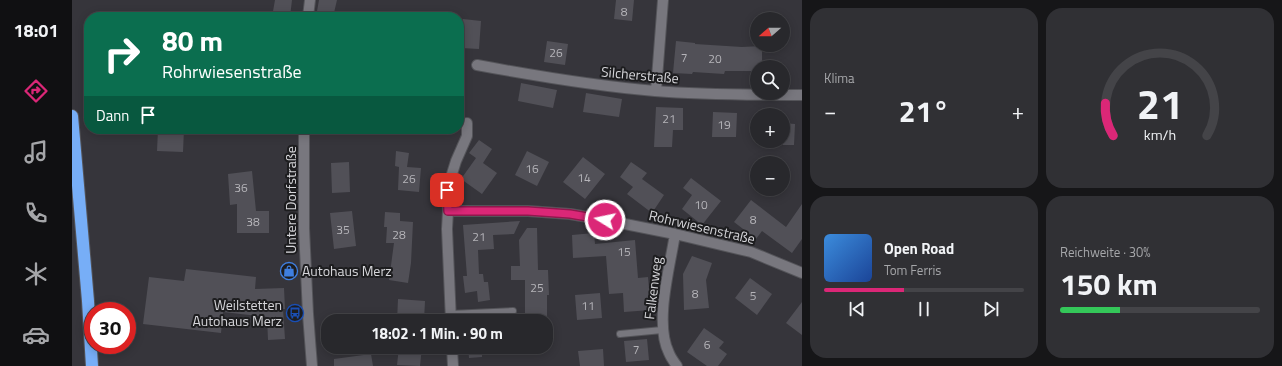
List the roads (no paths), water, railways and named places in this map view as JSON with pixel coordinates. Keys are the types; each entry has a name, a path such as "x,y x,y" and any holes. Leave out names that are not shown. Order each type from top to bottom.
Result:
{"highway":[{"path":"72,116 92,366"}],"street":[{"path":"309,12 310,0"},
{"path":"656,91 663,0"},
{"name":"Silcherstraße","path":"477,65 583,83 656,91 729,95 802,95"},
{"path":"451,314 447,229 447,190 466,136 467,123"},
{"name":"Untere Dorfstraße","path":"304,134 304,228 312,366"},
{"name":"Rohrwiesenstraße","path":"448,211 528,211 570,214 675,234 751,252 802,273"},
{"name":"Falkenweg","path":"675,234 662,311 662,330 668,352 677,366"},
{"path":"453,354 454,366"}],"lane":[{"path":"482,314 513,310"},
{"path":"620,334 662,330"}],"place":[{"name":"Autohaus Merz","path":"289,271"},
{"name":"Weilstetten Autohaus Merz","path":"295,313"}]}
